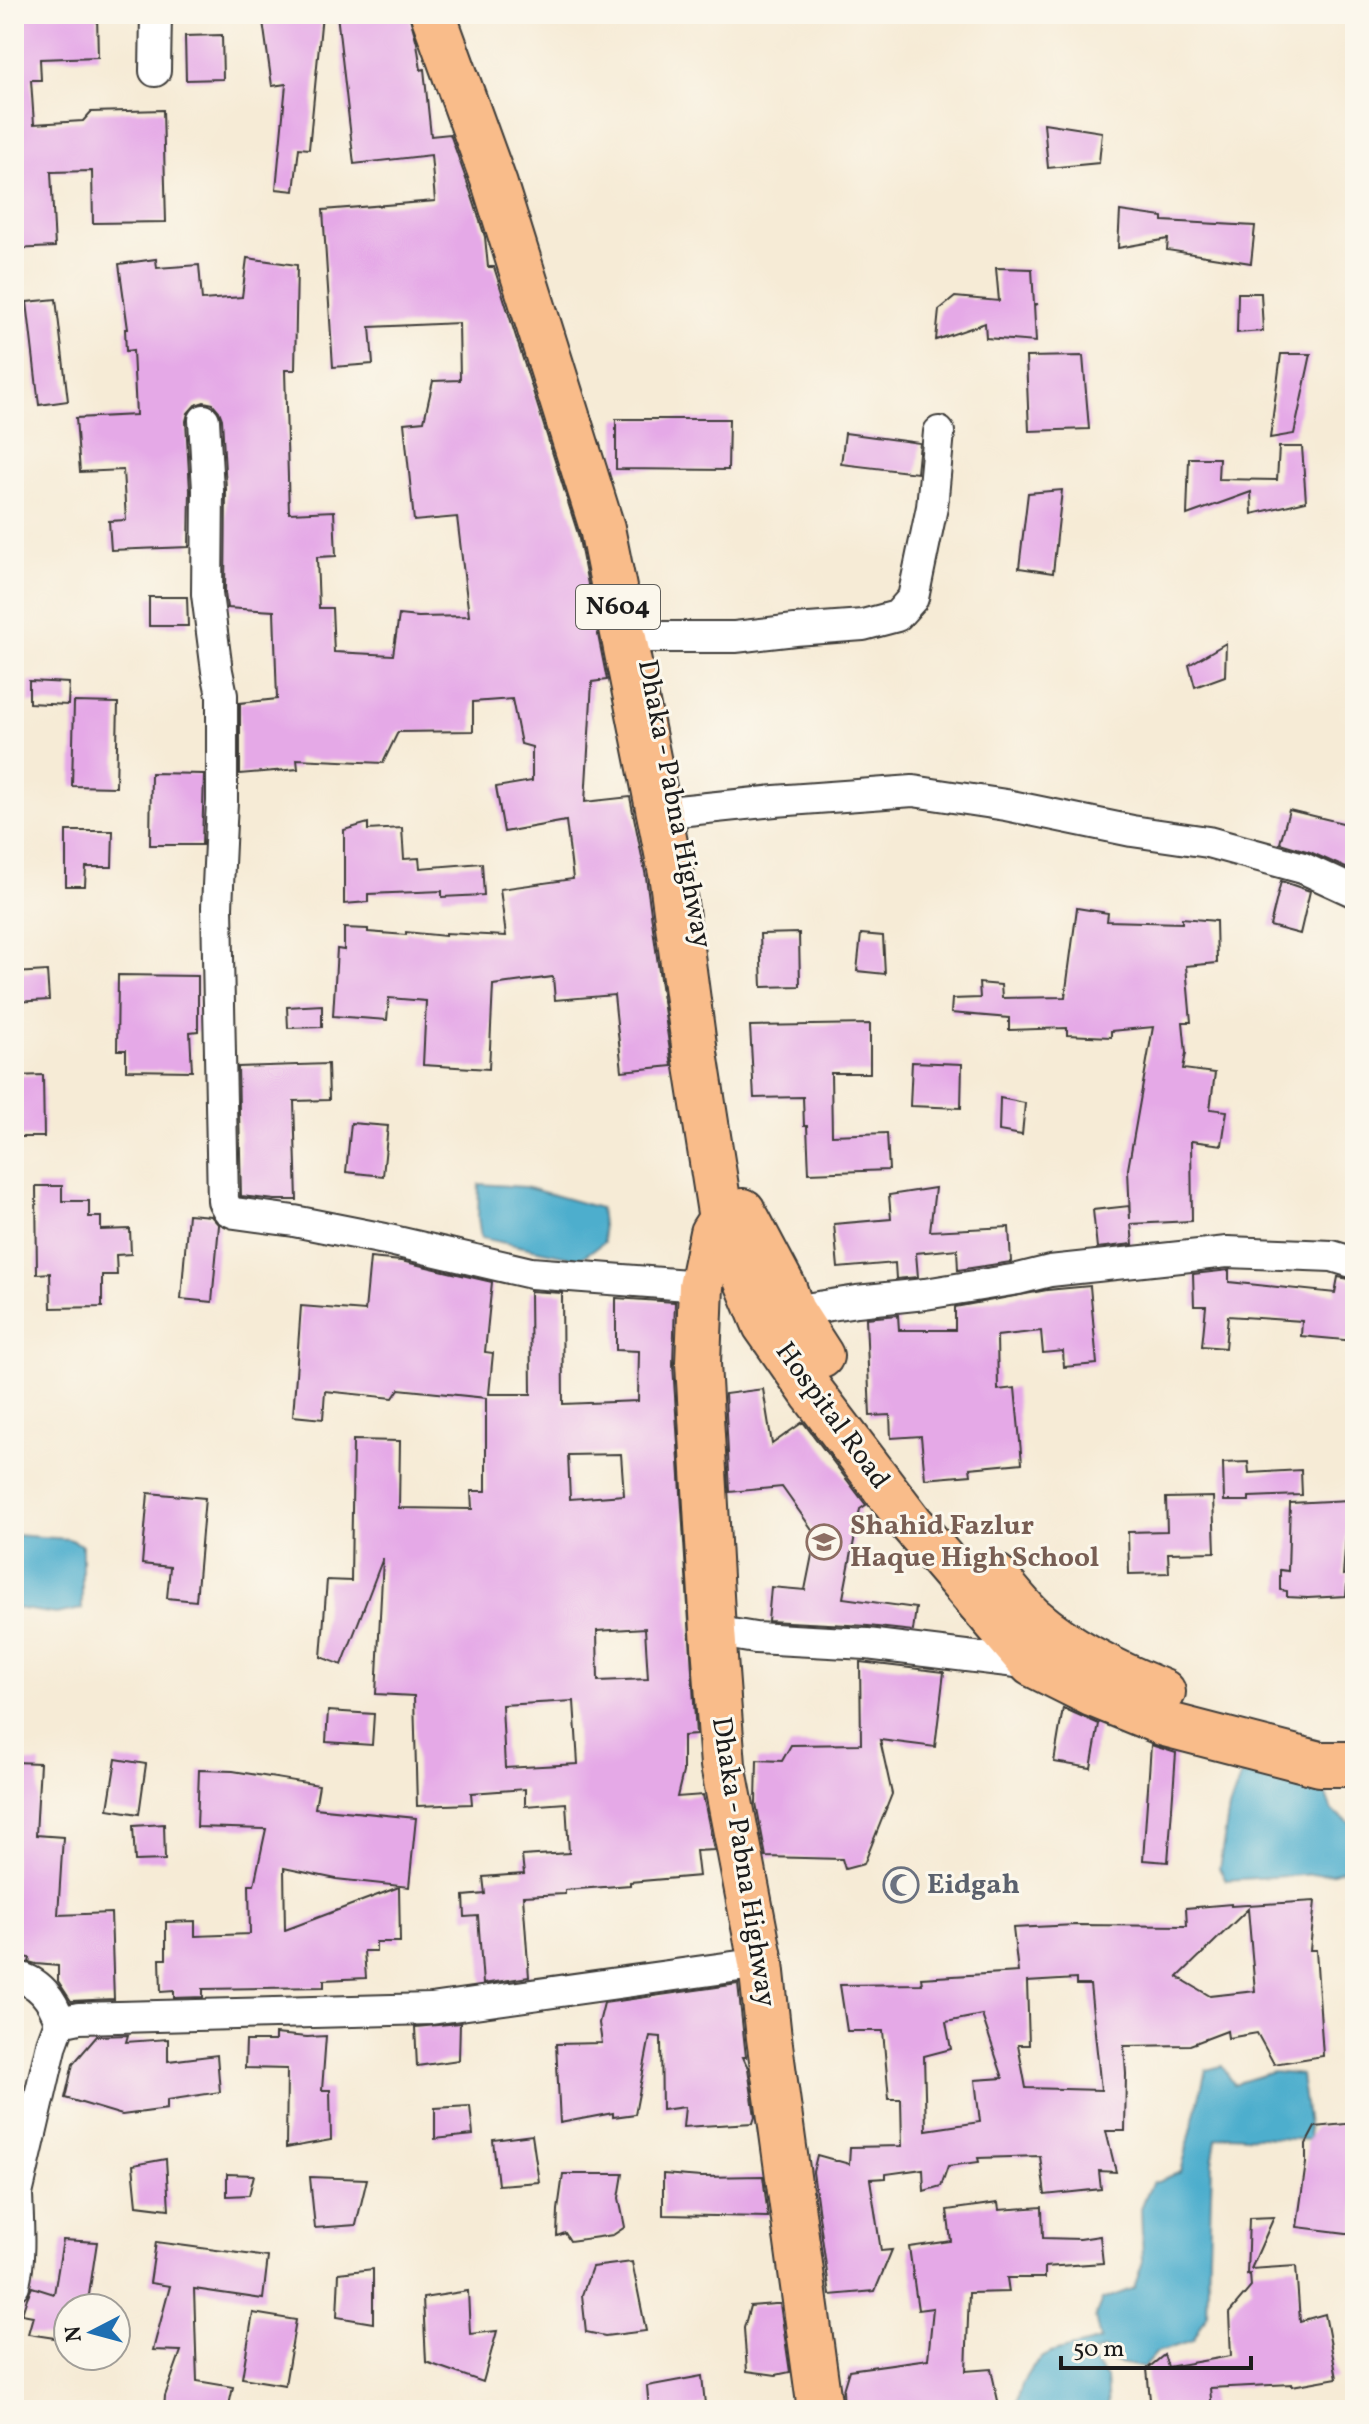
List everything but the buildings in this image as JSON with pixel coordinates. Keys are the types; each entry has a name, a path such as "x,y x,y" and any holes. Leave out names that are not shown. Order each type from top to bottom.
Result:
{"main road":[{"name":"Dhaka - Pabna Highway","path":"433,14 495,185 602,528 671,873 695,1053 732,1215"},
{"name":"Dhaka - Pabna Highway","path":"462,14 579,364 620,524 690,870 732,1215"},
{"name":"Dhaka - Pabna Highway","path":"732,1215 712,1233 701,1286 698,1363 713,1631 723,1765 761,1963 820,2410"},
{"name":"Hospital Road","path":"732,1215 784,1288 792,1311 845,1393 936,1507 1030,1617 1045,1651 1190,1701 1324,1733 1355,1753"},
{"name":"Hospital Road","path":"732,1215 765,1325 813,1394 911,1523 1094,1695 1165,1724 1320,1764 1355,1764"}],"street":[{"path":"155,71 156,14"},
{"path":"204,420 208,490 207,594 222,695 222,801 217,907 221,1153 223,1201 228,1210 385,1239 531,1273 701,1286"},
{"path":"643,637 735,637 863,625 897,616 913,598 932,507 939,432"},
{"path":"678,811 913,791 1208,842 1303,868 1355,892"},
{"path":"792,1311 1002,1282 1050,1271 1227,1252 1332,1256 1355,1263"},
{"path":"713,1631 755,1638 1045,1651"},
{"path":"60,2022 79,2018 431,2009 761,1963"},
{"path":"14,1976 20,1976 43,1990 60,2022 16,2194 19,2232 14,2285"}],"water":[{"path":"479,1184 525,1187 600,1208 604,1242 580,1259 481,1238"},
{"path":"14,1535 69,1539 82,1545 82,1609 56,1614 14,1608"},
{"path":"1245,1764 1316,1780 1332,1811 1355,1826 1355,1865 1334,1873 1226,1880 1219,1868 1229,1809"},
{"path":"1222,2066 1234,2084 1273,2072 1301,2075 1310,2140 1229,2135 1216,2139 1212,2163 1207,2315 1193,2341 1157,2352 1143,2368 1110,2361 1105,2349 1087,2355 1106,2378 1108,2410 1016,2410 1019,2393 1031,2369 1051,2353 1100,2340 1095,2317 1102,2300 1134,2288 1143,2261 1141,2208 1152,2183 1181,2172 1206,2070"}],"place":[{"name":"Shahid Fazlur Haque High School","path":"824,1542"},
{"name":"Eidgah","path":"901,1885"}]}
